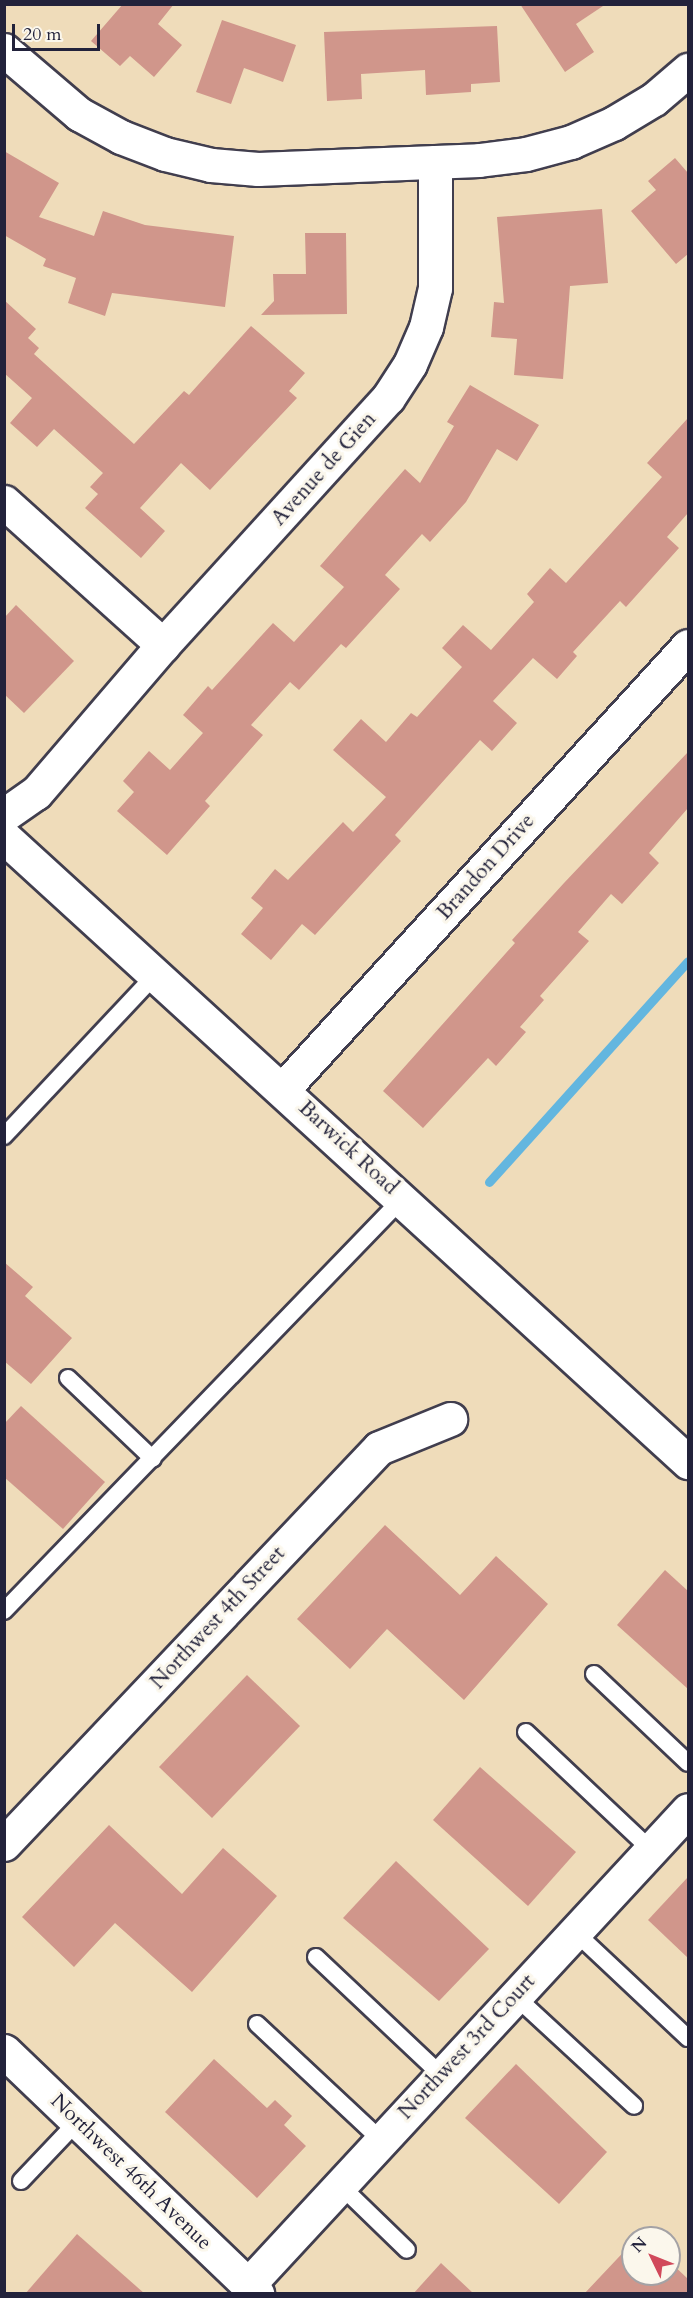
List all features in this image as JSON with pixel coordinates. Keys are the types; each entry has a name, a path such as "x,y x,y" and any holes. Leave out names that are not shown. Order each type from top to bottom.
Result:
{"street":[{"path":"4,50 80,114 121,137 165,154 211,165 258,169 435,162 526,154 571,142 614,123 654,99 688,70"},
{"name":"Avenue de Gien","path":"4,815 36,793 163,645 388,398 410,364 426,327 435,288 435,162"},
{"path":"4,502 163,645"},
{"name":"Brandon Drive","path":"283,1089 688,646"},
{"name":"Avenue de Gien","path":"4,801 13,786 51,748 95,723"},
{"name":"Barwick Road","path":"4,837 403,1198 688,1462"},
{"name":"Northwest 4th Street","path":"4,1844 379,1448 450,1419"},
{"name":"Northwest 3rd Court","path":"252,2289 340,2185 688,1810"},
{"name":"Northwest 46th Avenue","path":"4,2051 252,2289"}],"lane":[{"path":"4,1136 156,974"},
{"path":"5,1613 403,1198"},
{"path":"68,1378 153,1459"},
{"path":"594,1674 688,1763"},
{"path":"526,1732 651,1850"},
{"path":"575,1932 688,2038"},
{"path":"316,1958 441,2075"},
{"path":"514,1996 634,2106"},
{"path":"257,2024 381,2140"},
{"path":"21,2181 78,2121"},
{"path":"340,2185 407,2250"}],"building":[{"path":"123,4 174,4 158,24 182,45 154,77 130,56 120,66 91,41"},
{"path":"520,4 606,4 576,24 594,52 565,72"},
{"path":"222,20 296,45 283,82 244,68 231,104 196,92"},
{"path":"497,26 500,82 471,84 471,92 426,95 425,70 361,74 362,99 327,101 324,32"},
{"path":"4,151 59,183 39,217 94,236 103,211 145,225 234,236 225,307 112,293 105,316 68,303 76,278 43,266 46,259 4,235"},
{"path":"675,158 688,173 688,254 676,264 631,211 656,190 648,181"},
{"path":"602,209 608,283 570,286 563,379 514,375 517,339 491,337 494,302 504,303 497,217"},
{"path":"305,233 346,233 347,314 261,315 274,301 273,274 306,274"},
{"path":"4,300 36,329 28,338 39,348 34,354 134,444 184,391 189,395 251,326 305,373 289,391 297,398 210,490 181,463 140,508 165,531 141,558 85,508 98,494 90,487 103,473 54,429 37,447 10,423 32,398 4,373"},
{"path":"470,385 539,425 517,461 497,449 466,502 430,542 422,534 385,575 400,589 346,648 341,644 299,690 290,682 251,725 263,735 205,801 210,806 167,855 117,811 134,792 123,781 149,751 170,770 203,733 183,715 208,686 212,690 273,623 294,642 344,587 320,566 405,469 420,483 454,426 447,422"},
{"path":"688,418 688,513 667,537 679,548 626,607 620,601 573,652 577,656 557,679 533,658 493,701 517,723 492,751 480,740 395,835 401,841 315,935 302,924 271,960 241,934 263,908 251,898 275,869 288,880 343,822 353,832 386,797 333,750 361,719 386,742 411,713 417,717 462,667 442,648 463,625 491,650 534,602 527,594 550,568 566,583 662,477 647,463"},
{"path":"16,605 74,661 24,713 4,694 4,618"},
{"path":"688,752 688,808 649,853 659,863 622,904 611,894 578,932 589,941 540,996 544,1000 520,1027 526,1032 496,1066 488,1058 423,1128 383,1091 515,943 512,940"},
{"path":"4,1262 33,1287 25,1296 72,1338 31,1384 4,1361"},
{"path":"21,1406 105,1482 63,1529 4,1477 4,1424"},
{"path":"385,1525 460,1595 496,1556 548,1604 464,1700 387,1629 350,1669 297,1619"},
{"path":"665,1570 688,1591 688,1689 617,1625"},
{"path":"247,1675 300,1726 212,1818 159,1767"},
{"path":"480,1767 576,1852 528,1906 433,1820"},
{"path":"109,1825 182,1894 223,1848 277,1896 192,1992 115,1923 74,1967 22,1917"},
{"path":"396,1861 489,1949 439,2001 343,1918"},
{"path":"688,1877 688,1958 648,1920"},
{"path":"214,2059 267,2108 275,2100 292,2116 284,2125 306,2146 257,2198 165,2112"},
{"path":"516,2064 607,2152 559,2204 465,2118"},
{"path":"77,2234 145,2294 25,2294"},
{"path":"621,2255 621,2286 681,2286 681,2272 688,2279 688,2294 584,2294"},
{"path":"441,2263 474,2294 413,2294"}],"waterway":[{"path":"489,1182 688,961"}]}
